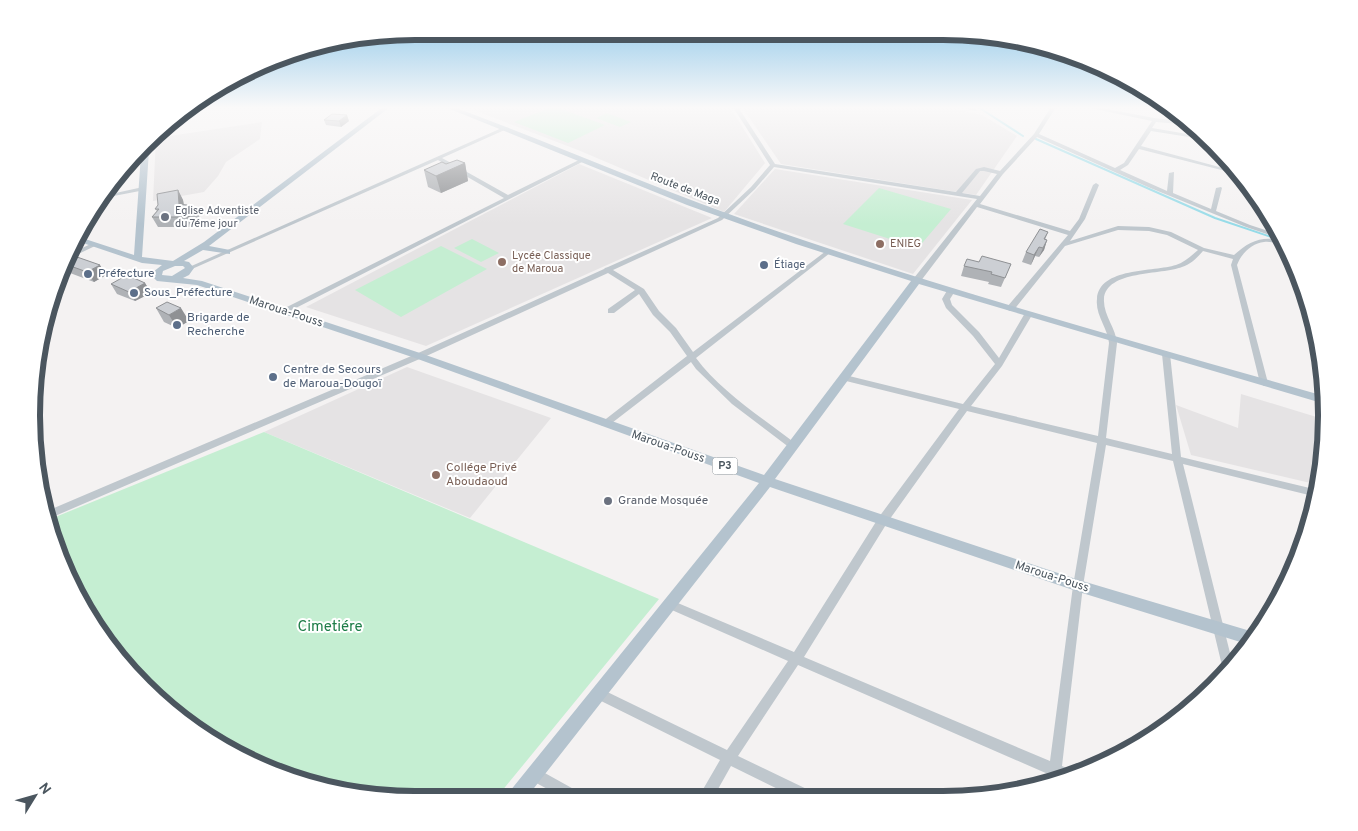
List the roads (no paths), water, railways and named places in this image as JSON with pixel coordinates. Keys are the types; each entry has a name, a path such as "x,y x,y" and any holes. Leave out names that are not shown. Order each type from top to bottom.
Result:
{"main road":[{"path":"141,260 157,272 205,246 336,146"},
{"name":"Route de Maga","path":"548,146 725,216 828,252 1028,315 1317,399"},
{"path":"141,260 145,156"},
{"path":"83,241 141,260 186,264 199,283"},
{"path":"205,246 227,252"},
{"path":"174,278 189,269 205,246"},
{"name":"Maroua-Pouss","path":"157,272 157,276 160,279 174,278 199,283 419,356 766,481 1078,586 1246,637"},
{"path":"521,791 766,481 917,280"}],"street":[{"path":"189,269 466,146"},
{"path":"760,146 773,165 981,198"},
{"path":"917,280 1001,173 1026,146"},
{"path":"1060,146 1170,194 1271,233"},
{"path":"1115,171 1126,164 1139,147 1227,171"},
{"path":"438,158 507,197"},
{"path":"283,311 582,160"},
{"path":"53,513 419,356 725,216 773,165"},
{"path":"958,195 978,170 984,169 1001,173"},
{"path":"1170,194 1172,173"},
{"path":"1010,309 1072,234 1082,219 1096,185"},
{"path":"1213,211 1219,188"},
{"path":"112,196 143,189"},
{"path":"976,205 1072,234"},
{"path":"1063,246 1118,228 1134,229 1169,233 1202,249 1236,258"},
{"path":"1264,383 1234,266 1239,253 1262,238 1275,241"},
{"path":"78,252 93,245"},
{"path":"1054,774 1078,586 1102,442 1113,339 1099,298 1104,288 1119,278 1129,274 1174,268 1189,262 1202,249"},
{"path":"605,424 828,252"},
{"path":"607,269 640,290 656,313 672,328 703,372 739,405 793,446"},
{"path":"612,311 640,290"},
{"path":"950,291 946,300 948,306 976,334 999,364"},
{"path":"709,791 729,758 796,659 883,520 964,408 999,364 1028,315"},
{"path":"1166,354 1177,459 1226,662"},
{"path":"845,378 1310,491"},
{"path":"669,604 796,659 1051,775"},
{"path":"597,693 796,791"},
{"path":"534,774 564,791"}],"waterway":[{"path":"1051,146 1215,218 1273,238"}],"place":[{"name":"Eglise Adventiste du 7éme jour","path":"165,217"},
{"name":"ENIEG","path":"880,244"},
{"name":"Lycée Classique de Maroua","path":"502,262"},
{"name":"Étiage","path":"764,265"},
{"name":"Préfecture","path":"88,274"},
{"name":"Sous_Préfecture","path":"134,293"},
{"name":"Brigarde de Recherche","path":"177,325"},
{"name":"Centre de Secours de Maroua-Dougoï","path":"273,377"},
{"name":"Collége Privé Aboudaoud","path":"436,475"},
{"name":"Grande Mosquée","path":"608,501"}],"park label":[{"name":"Cimetiére","path":"330,627"}]}
